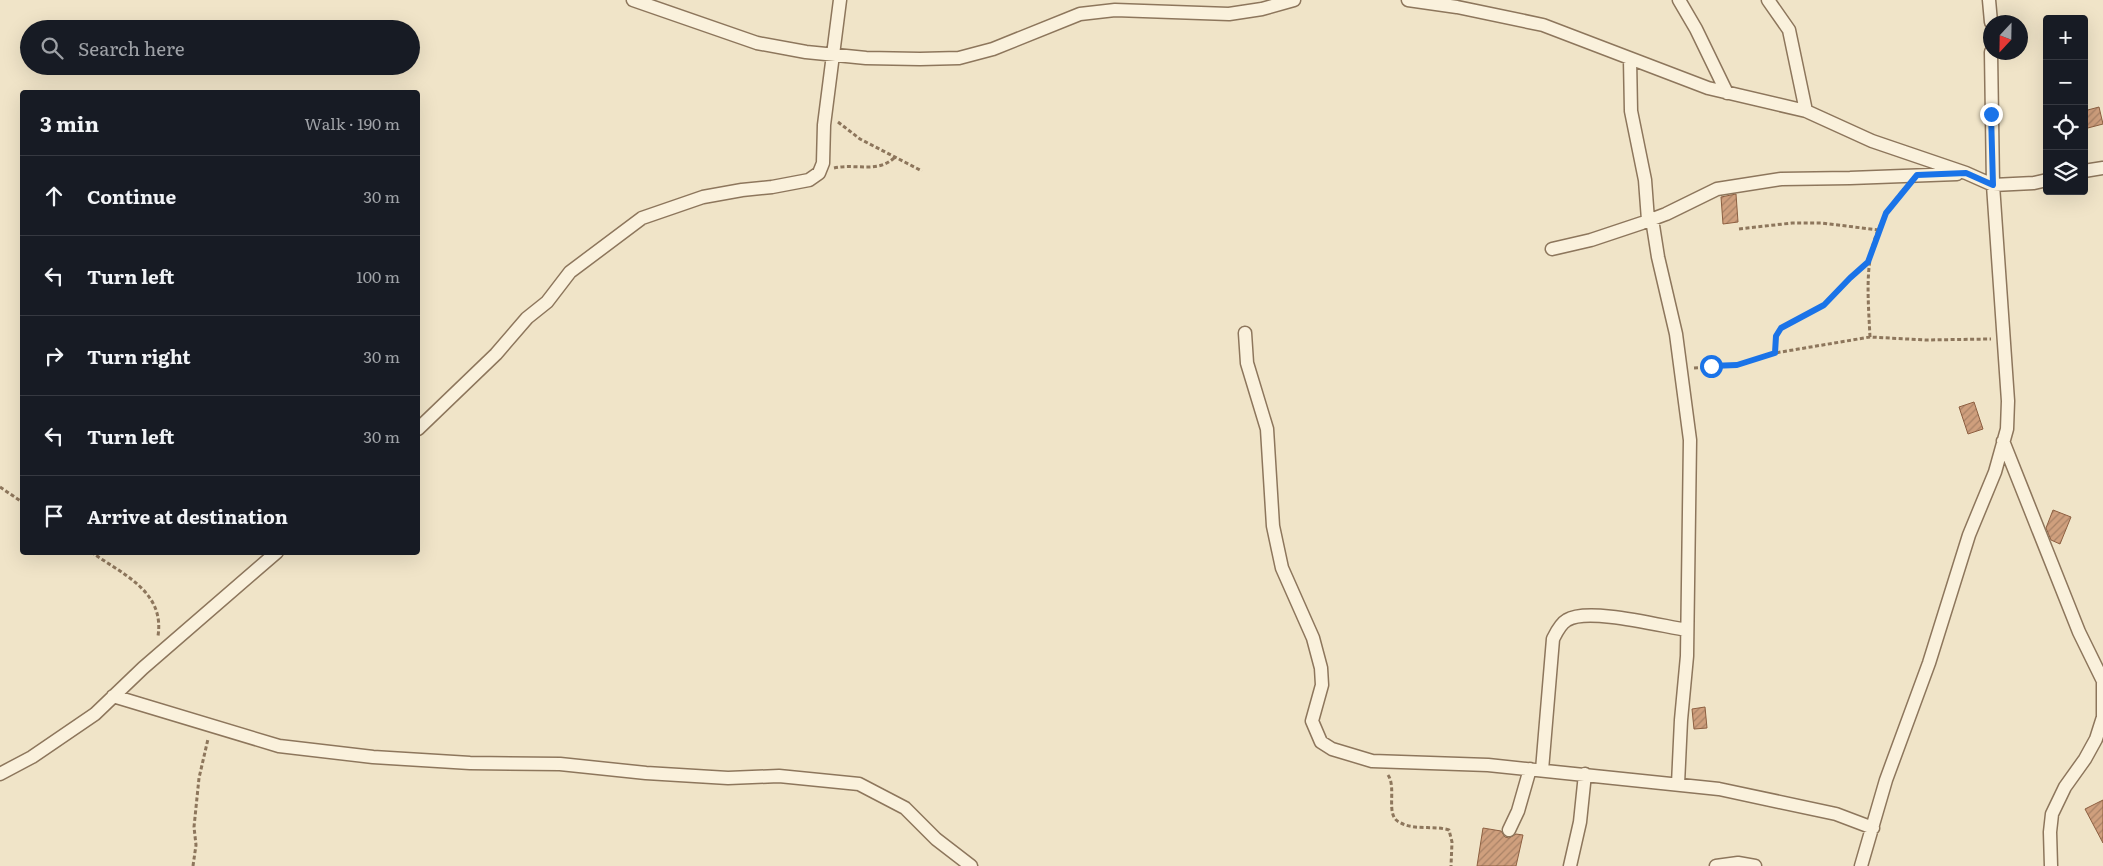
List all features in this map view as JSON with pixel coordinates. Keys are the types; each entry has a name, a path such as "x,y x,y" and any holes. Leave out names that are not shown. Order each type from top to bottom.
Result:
{"street":[{"path":"633,0 757,43 806,52 890,59 959,58 1017,40 1042,28 1080,14 1115,10 1229,14 1262,9 1294,0"},
{"path":"420,427 496,354 533,312 547,302 570,272 642,218 703,197 809,180 817,174 823,163 826,110 840,0"},
{"path":"1408,0 1457,7 1543,25 1708,88 1806,110 1872,141 1966,173 1993,185 2043,181"},
{"path":"1679,0 1696,29 1728,94"},
{"path":"1768,0 1789,30 1806,110"},
{"path":"1990,0 1991,15"},
{"path":"1630,59 1631,110 1645,180 1650,220 1676,334 1690,440 1687,630 1678,784"},
{"path":"1866,864 1873,828 1886,780 1929,663 1969,535 1995,472 2007,428 2008,401 1993,185 1991,60"},
{"path":"2088,170 2103,168"},
{"path":"1552,250 1591,240 1650,220 1717,189 1743,184 1781,179 1966,173"},
{"path":"1245,333 1247,363 1267,429 1273,526 1282,568 1313,638 1321,668 1322,685 1312,721 1320,742 1332,749 1376,761 1488,765 1719,789 1836,814 1873,828"},
{"path":"2003,440 2079,632 2102,681 2103,717 2096,739 2066,787 2052,814 2050,832 2051,866"},
{"path":"0,774 32,757 95,714 154,659 274,555"},
{"path":"1509,830 1536,770 1553,639 1566,620 1580,616 1602,615 1687,630"},
{"path":"113,696 279,746 373,757 470,763 560,764 646,773 728,778 778,776 858,784 905,808 936,839 971,866"},
{"path":"1570,866 1580,822 1585,774"},
{"path":"1716,866 1738,864 1755,866"}],"path":[{"path":"826,110 853,135 922,170"},
{"path":"817,174 844,166 882,166 895,157"},
{"path":"1870,337 1868,262 1886,213 1917,175"},
{"path":"1739,229 1792,223 1811,223 1879,230"},
{"path":"1775,353 1776,336 1781,328 1824,305 1868,262"},
{"path":"1681,369 1737,365 1775,353 1870,337 1926,340 2004,339"},
{"path":"0,487 20,501"},
{"path":"95,555 138,585 152,599 158,611 159,628 154,659"},
{"path":"193,866 196,853 194,827 199,778 210,726"},
{"path":"1376,761 1391,779 1393,816 1396,821 1414,827 1439,827 1449,830 1452,842 1451,866"}],"building":[{"path":"2099,107 2103,124 2088,128 2088,110"},
{"path":"1736,194 1738,222 1723,224 1721,197"},
{"path":"1974,402 1983,429 1968,434 1959,407"},
{"path":"2053,510 2071,517 2060,544 2051,540 2046,528"},
{"path":"1705,707 1707,728 1694,729 1692,709"},
{"path":"2103,800 2103,843 2085,809"},
{"path":"1483,828 1501,831 1505,837 1509,838 1516,834 1523,835 1516,866 1477,866"}],"route":[{"path":"1711,366 1737,365 1775,353 1774,344 1781,328 1824,305 1868,262 1886,213 1917,175 1966,173 1993,185 1991,114"}]}
